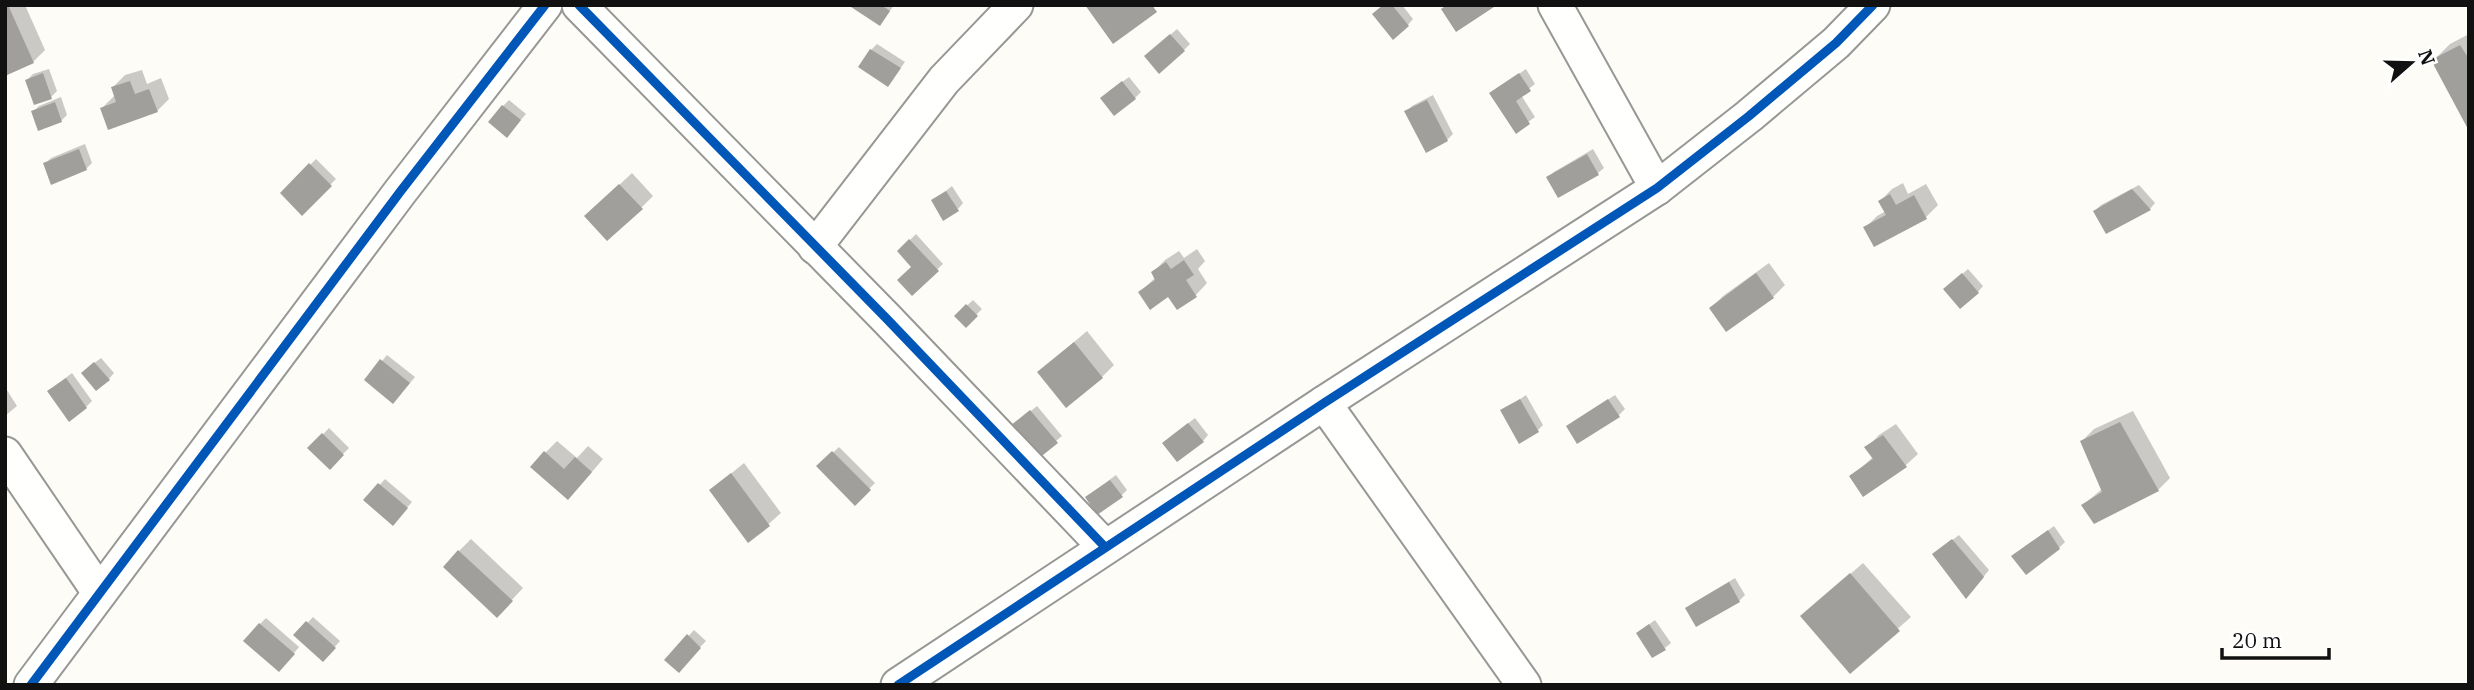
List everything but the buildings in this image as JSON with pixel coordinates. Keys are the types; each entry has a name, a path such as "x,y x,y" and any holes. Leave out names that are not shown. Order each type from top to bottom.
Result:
{"street":[{"path":"31,685 400,192 545,5"},
{"path":"579,5 1105,547"},
{"path":"815,247 944,80 1016,5"},
{"path":"1555,5 1657,188"},
{"path":"898,685 1324,403 1657,188 1836,43 1872,5"},
{"path":"1324,403 1524,685"},
{"path":"5,454 99,592"}],"cycle path":[{"path":"31,685 400,192 545,5"},
{"path":"579,5 886,318 1105,547"},
{"path":"898,685 1324,403 1657,188 1836,43 1873,5"}]}
